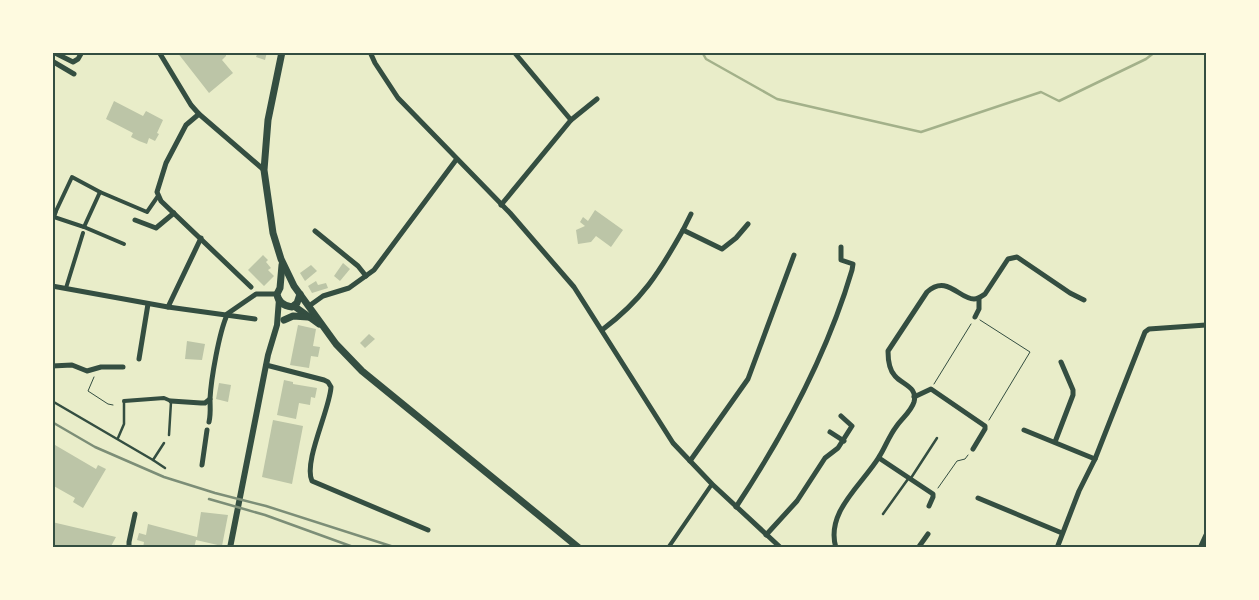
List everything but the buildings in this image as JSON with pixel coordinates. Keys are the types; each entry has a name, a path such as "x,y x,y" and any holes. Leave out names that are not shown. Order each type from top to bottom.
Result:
{"main road":[{"path":"282,52 268,120 264,170 272,223 281,259 282,272 279,294 284,305 291,306 323,327"},
{"path":"281,259 294,286 323,327 336,344 362,371 579,548"},
{"path":"279,294 288,284 294,286"},
{"path":"291,306 299,299 300,294"},
{"path":"284,320 293,316 309,317"}],"street":[{"path":"53,52 72,62 78,59 82,52"},
{"path":"159,52 199,114 264,170"},
{"path":"370,52 398,98 501,205 572,285 673,443 712,484 781,548"},
{"path":"514,52 571,120"},
{"path":"52,61 74,74"},
{"path":"501,205 571,120 596,98"},
{"path":"124,244 54,217 54,210 72,177 100,192 148,212 158,196 158,186 172,150 186,124 199,114"},
{"path":"308,306 323,296 349,288 381,262 456,160"},
{"path":"84,227 100,192"},
{"path":"158,196 251,287"},
{"path":"135,220 156,228 174,213"},
{"path":"602,330 621,315 646,290 665,262 691,214"},
{"path":"683,230 722,249 736,238 748,224"},
{"path":"314,231 358,266 366,276"},
{"path":"66,288 83,233"},
{"path":"168,307 201,238"},
{"path":"736,507 757,476 810,379 840,307 852,270 852,264 841,260 841,247"},
{"path":"690,461 748,379 794,256"},
{"path":"836,548 833,532 839,513 879,458 894,428 914,404 911,388 893,373 888,357 889,347 931,288 945,286 970,298 979,298 985,294 1003,264 1017,257 1070,293 1084,300"},
{"path":"52,286 148,304 255,319"},
{"path":"209,422 212,411 210,399 227,314 256,294 279,294 277,326 266,366 230,548"},
{"path":"975,317 979,309 979,298"},
{"path":"139,359 148,304"},
{"path":"277,326 284,320 291,306"},
{"path":"1057,548 1079,491 1095,459 1144,332 1149,329 1206,325"},
{"path":"1054,442 1073,395 1073,390 1061,362"},
{"path":"52,366 72,366 88,371 98,367 123,367"},
{"path":"266,366 328,382 331,387 311,463 310,476 312,480 428,530"},
{"path":"914,397 931,389 985,426 973,449"},
{"path":"124,401 164,398 171,401 205,403 210,399"},
{"path":"766,535 797,501 825,458 835,452 844,441 852,426 841,416"},
{"path":"202,465 207,430"},
{"path":"1024,430 1095,459"},
{"path":"830,432 844,441"},
{"path":"879,458 933,494 934,497 929,506"},
{"path":"668,548 712,484"},
{"path":"978,498 1062,533"},
{"path":"129,548 135,514"},
{"path":"918,548 928,534"},
{"path":"1200,548 1206,534"}],"lane":[{"path":"118,438 124,424 124,401"},
{"path":"169,435 171,401"},
{"path":"52,402 118,438 165,468"},
{"path":"883,514 937,438"},
{"path":"153,460 164,443"}],"path":[{"path":"931,389 975,317 1030,352 985,426"},
{"path":"98,367 88,391 108,404 113,405"},
{"path":"933,494 957,462 965,459 973,449"}],"waterway":[{"path":"702,52 706,59 777,99 921,132 1041,92 1059,101 1146,59 1155,52"}],"railway":[{"path":"52,422 95,447 164,477 266,506 397,548"},
{"path":"209,499 265,515 356,548"}]}
